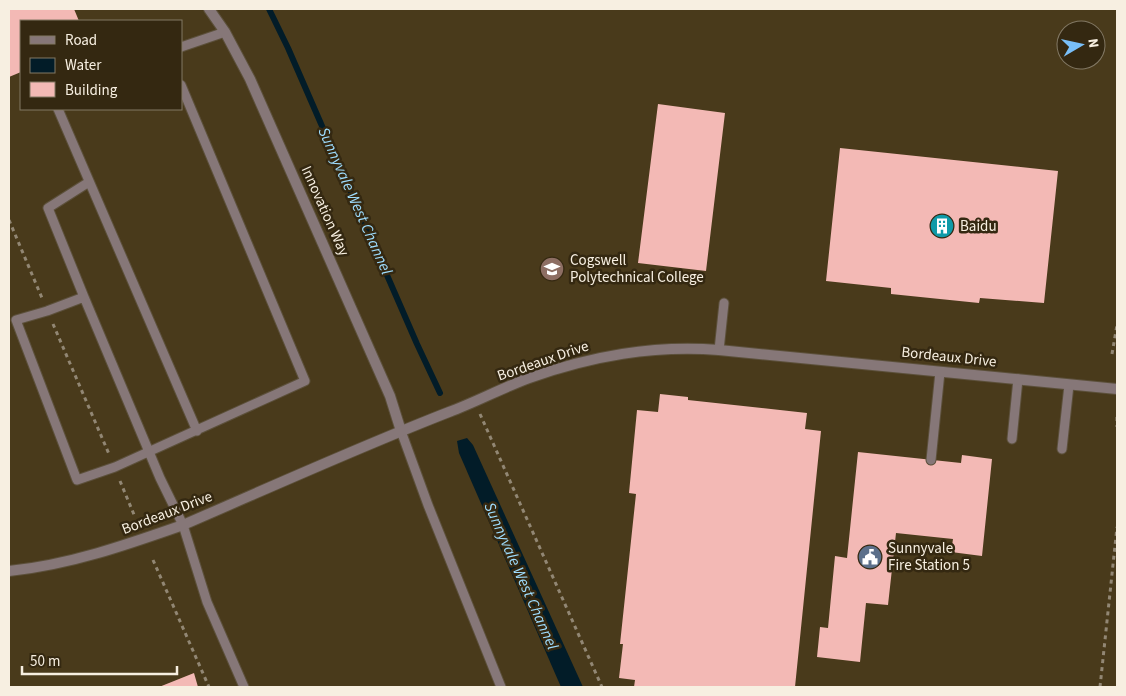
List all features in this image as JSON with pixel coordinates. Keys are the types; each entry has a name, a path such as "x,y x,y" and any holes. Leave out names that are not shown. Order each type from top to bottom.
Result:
{"street":[{"name":"Innovation Way","path":"209,9 250,79 390,396 401,431"},
{"name":"Bordeaux Drive","path":"9,571 82,558 183,525 401,431 534,377 573,364 601,358 665,348 719,350 1069,385 1117,388"}],"lane":[{"path":"182,47 224,32"},
{"path":"84,297 16,320 77,480 115,467 305,381 182,87"},
{"path":"58,110 197,431"},
{"path":"90,182 48,208 149,452 183,525 207,602 244,687"},
{"path":"719,350 724,304"},
{"path":"931,460 940,372"},
{"path":"1012,439 1018,379"},
{"path":"1062,449 1069,385"},
{"path":"401,431 428,505 501,687"}],"path":[{"path":"9,220 135,517"},
{"path":"1112,354 1117,325"},
{"path":"474,402 602,687"},
{"path":"1117,417 1117,427"},
{"path":"1100,687 1117,527"},
{"path":"152,560 209,687"}],"shaded area":[{"path":"9,9 1117,9 1117,687 9,687"}],"water":[{"path":"467,438 473,445 583,687 561,687 459,453 457,441"}],"building":[{"path":"9,9 74,9 79,20 20,20 20,72 9,77"},
{"path":"658,104 725,113 706,271 638,263"},
{"name":"Baidu","path":"840,148 1058,171 1044,303 980,298 979,303 891,294 891,288 826,281"},
{"path":"660,394 688,397 688,400 807,413 805,429 821,431 795,687 634,687 635,680 619,678 623,644 620,644 636,494 629,493 637,410 658,412"},
{"name":"Sunnyvale Fire Station 5","path":"858,452 961,463 962,455 992,459 982,556 951,552 953,539 896,533 888,605 866,603 860,662 817,657 820,627 828,628 835,556 847,558"},
{"path":"194,673 198,687 159,687"}],"waterway":[{"name":"Sunnyvale West Channel","path":"269,9 440,393"}],"place":[{"name":"Baidu","path":"942,226"},
{"name":"Cogswell Polytechnical College","path":"552,269"},
{"name":"Sunnyvale Fire Station 5","path":"870,557"}]}
